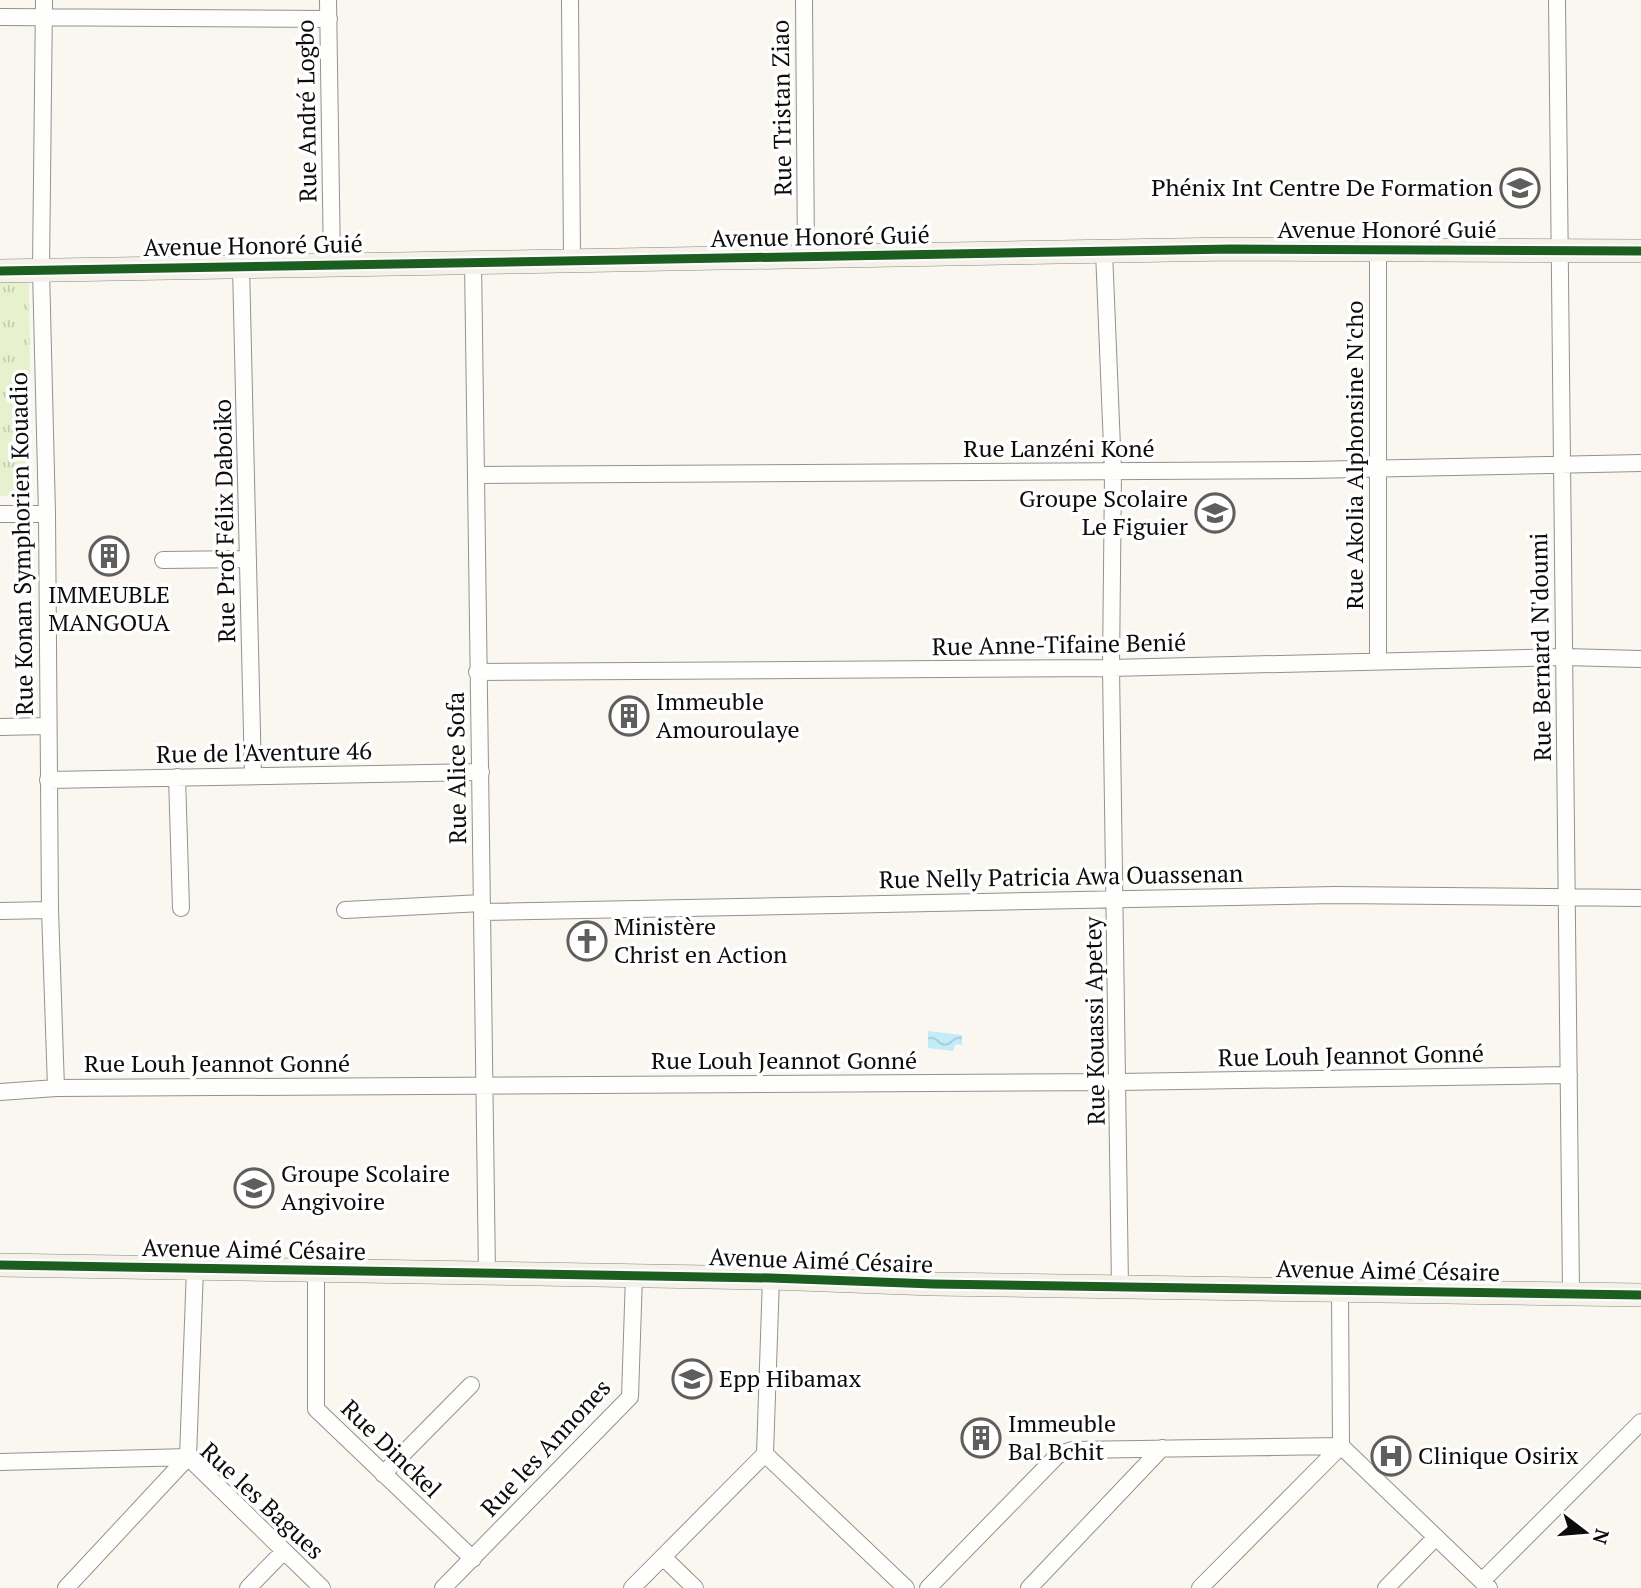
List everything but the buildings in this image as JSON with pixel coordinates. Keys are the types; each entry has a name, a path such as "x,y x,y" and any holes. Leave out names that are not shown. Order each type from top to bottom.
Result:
{"street":[{"name":"Rue André Logbo","path":"328,0 332,264"},
{"path":"570,0 572,259"},
{"name":"Rue Tristan Ziao","path":"804,0 806,258"},
{"name":"Rue Bernard N'doumi","path":"1556,0 1572,1293"},
{"path":"0,17 44,8 329,19"},
{"name":"Rue Konan Symphorien Kouadio","path":"44,8 41,270 55,1088"},
{"name":"Rue Akolia Alphonsine N'cho","path":"1378,249 1378,661"},
{"name":"Avenue Honoré Guié","path":"0,271 1104,251 1641,251"},
{"name":"Rue Kouassi Apetey","path":"1104,251 1112,472 1111,668 1120,1287"},
{"name":"Rue Alice Sofa","path":"473,261 477,672 487,1086 487,1274"},
{"name":"Rue Prof Félix Daboiko","path":"241,266 253,776"},
{"name":"Rue Lanzéni Koné","path":"477,475 1380,470 1641,463"},
{"path":"0,514 47,514"},
{"path":"163,560 248,559"},
{"name":"Rue Anne-Tifaine Benié","path":"477,672 1111,668 1564,657 1641,659"},
{"path":"0,727 47,726"},
{"name":"Rue de l'Aventure 46","path":"48,780 481,772"},
{"path":"177,777 181,908"},
{"name":"Rue Nelly Patricia Awa Ouassenan","path":"345,910 1414,895 1641,898"},
{"path":"0,911 50,909"},
{"name":"Rue Louh Jeannot Gonné","path":"0,1092 55,1088 1119,1082 1569,1075"},
{"name":"Avenue Aimé Césaire","path":"0,1265 1641,1295"},
{"path":"66,1588 188,1457 195,1268"},
{"name":"Rue Dinckel","path":"316,1271 316,1409 473,1559"},
{"name":"Rue les Annones","path":"443,1588 630,1397 634,1275"},
{"path":"632,1588 765,1454 771,1278"},
{"path":"1200,1588 1341,1446 1340,1290"},
{"path":"383,1474 471,1385"},
{"path":"928,1588 1058,1455 1093,1448 1341,1446 1485,1585 1641,1422"},
{"path":"1029,1588 1162,1448"},
{"path":"765,1454 906,1588"},
{"name":"Rue les Bagues","path":"0,1462 188,1457 322,1588"},
{"path":"1386,1588 1436,1537"},
{"path":"248,1588 284,1550"},
{"path":"663,1557 695,1588"}],"green space":[{"path":"0,283 29,283 31,495 0,496"}],"water":[{"path":"928,1031 962,1035 962,1045 956,1044 953,1051 928,1048"}],"cycle path":[{"path":"0,271 1231,249 1641,251"},
{"path":"0,1265 1641,1295"}],"place":[{"name":"Phénix Int Centre De Formation","path":"1520,188"},
{"name":"Groupe Scolaire Le Figuier","path":"1215,513"},
{"name":"IMMEUBLE MANGOUA","path":"109,556"},
{"name":"Immeuble Amouroulaye","path":"629,716"},
{"name":"Ministère Christ en Action","path":"587,941"},
{"name":"Groupe Scolaire Angivoire","path":"254,1188"},
{"name":"Epp Hibamax","path":"692,1379"},
{"name":"Immeuble Bal Bchit","path":"981,1438"},
{"name":"Clinique Osirix","path":"1391,1456"}]}
